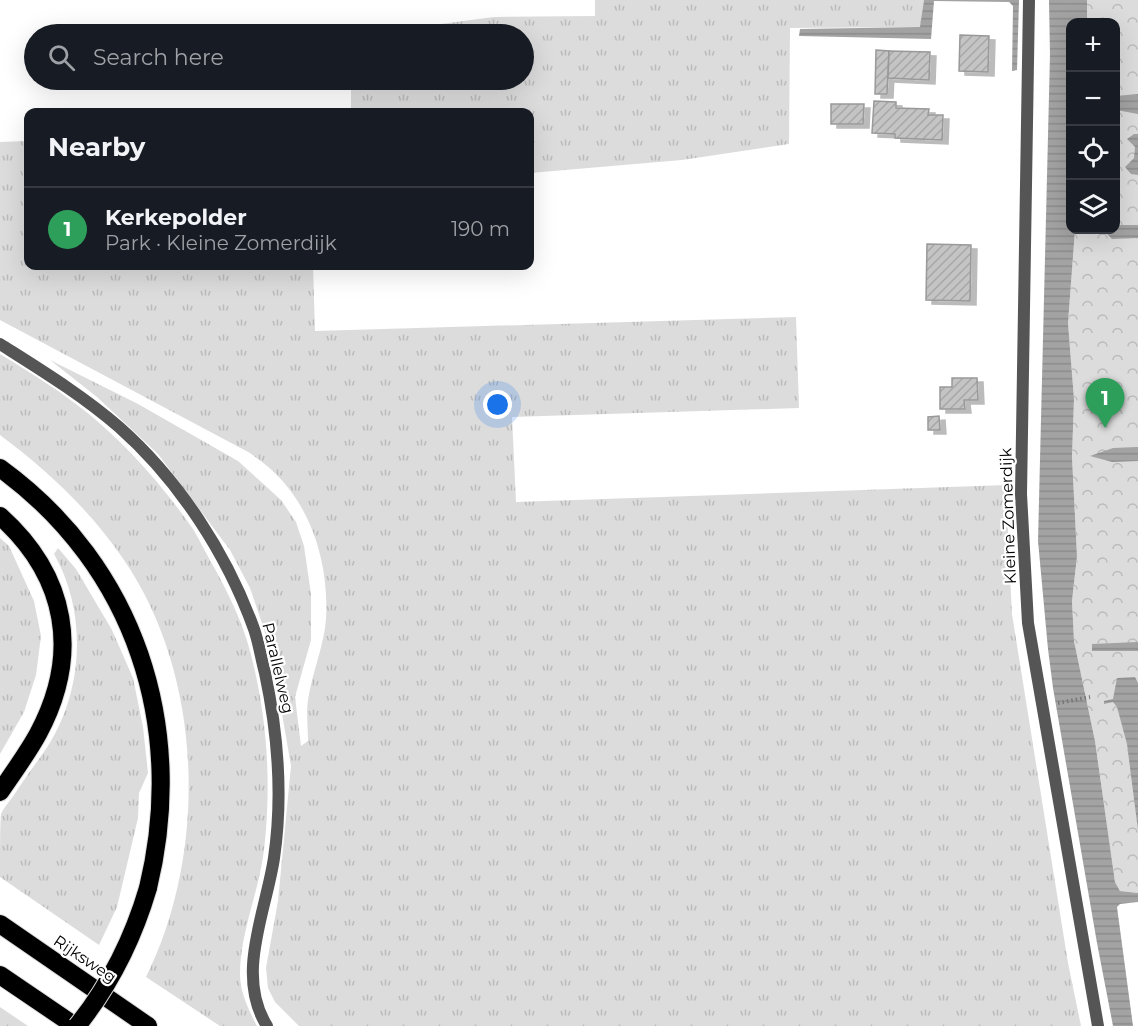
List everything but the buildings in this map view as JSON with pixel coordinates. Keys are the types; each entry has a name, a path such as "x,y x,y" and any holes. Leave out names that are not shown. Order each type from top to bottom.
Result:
{"highway":[{"path":"0,468 47,507 85,552 117,602 140,656 156,713 162,771 159,830 148,888 124,952 103,990 76,1026 0,975"},
{"path":"0,516 24,541 45,571 56,597 62,636 58,675 50,706 34,740 3,787"},
{"name":"Rijksweg","path":"0,924 148,1026"}],"street":[{"name":"Kleine Zomerdijk","path":"1029,0 1021,494 1028,623 1098,1026"},
{"name":"Parallelweg","path":"0,344 83,398 119,428 161,470 214,546 232,578 254,630 270,696 278,774 276,846 253,966 254,990 258,1008 267,1026"}],"path":[{"path":"1052,704 1090,697"}],"green space":[{"path":"595,0 924,0 921,27 790,28 789,144 682,160 534,173 534,108 351,108 351,90 534,90 534,24 441,24 494,17 595,16"},
{"path":"1087,0 1138,0 1138,893 1120,891 1115,882 1095,741 1074,641 1072,601 1077,556 1072,457 1074,399 1068,323 1075,234 1120,234 1120,18 1087,18"},
{"path":"24,141 24,270 313,270 315,331 796,317 799,408 512,417 516,502 1007,485 1012,614 1068,963 1081,1026 299,1026 275,1002 268,988 266,968 278,901 291,766 275,673 264,629 250,588 230,550 158,454 97,397 50,360 138,404 238,461 281,500 296,522 304,546 311,594 311,640 295,697 301,746 308,741 308,700 326,619 325,579 316,540 309,521 288,488 272,470 250,453 0,320 0,142"},
{"path":"0,354 48,384 93,417 139,462 168,495 193,529 225,587 241,624 260,694 266,746 268,798 264,850 243,943 240,975 243,995 257,1026 220,1026 146,977 166,928 180,876 187,821 188,766 182,710 170,657 150,606 111,542 67,492 0,435"},
{"path":"0,538 9,546 34,601 41,636 36,675 24,712 0,754"},
{"path":"58,548 76,569 112,630 133,678 143,727 148,773 139,793 138,818 117,907 99,945 0,877 1,814 48,746 60,724 69,700 74,675 77,650 76,625 65,577 54,554"},
{"path":"0,1007 28,1026 0,1026"}],"shaded area":[{"path":"924,0 1019,0 1017,70 1012,71 1013,6 1009,2 934,1 931,39 799,36 800,29 920,27"},
{"path":"1049,0 1087,0 1087,18 1066,18 1066,234 1075,234 1068,323 1074,399 1072,457 1077,556 1072,601 1074,641 1095,741 1115,882 1120,891 1138,893 1138,902 1120,904 1117,907 1133,1026 1113,1026 1053,688 1038,541 1050,55"},
{"path":"1138,94 1138,114 1120,111 1120,96"},
{"path":"1138,134 1138,175 1131,174 1125,167 1134,158 1135,147 1127,139"},
{"path":"1120,225 1138,225 1138,238 1112,239 1107,234 1120,234"},
{"path":"1138,447 1138,461 1112,462 1090,456 1113,448"},
{"path":"1138,642 1138,651 1092,651 1092,644"},
{"path":"1135,677 1138,683 1138,830 1127,744 1117,707 1113,702 1104,704 1104,701 1113,699 1117,678"}],"place":[{"name":"Kerkepolder","path":"1105,428"}]}
